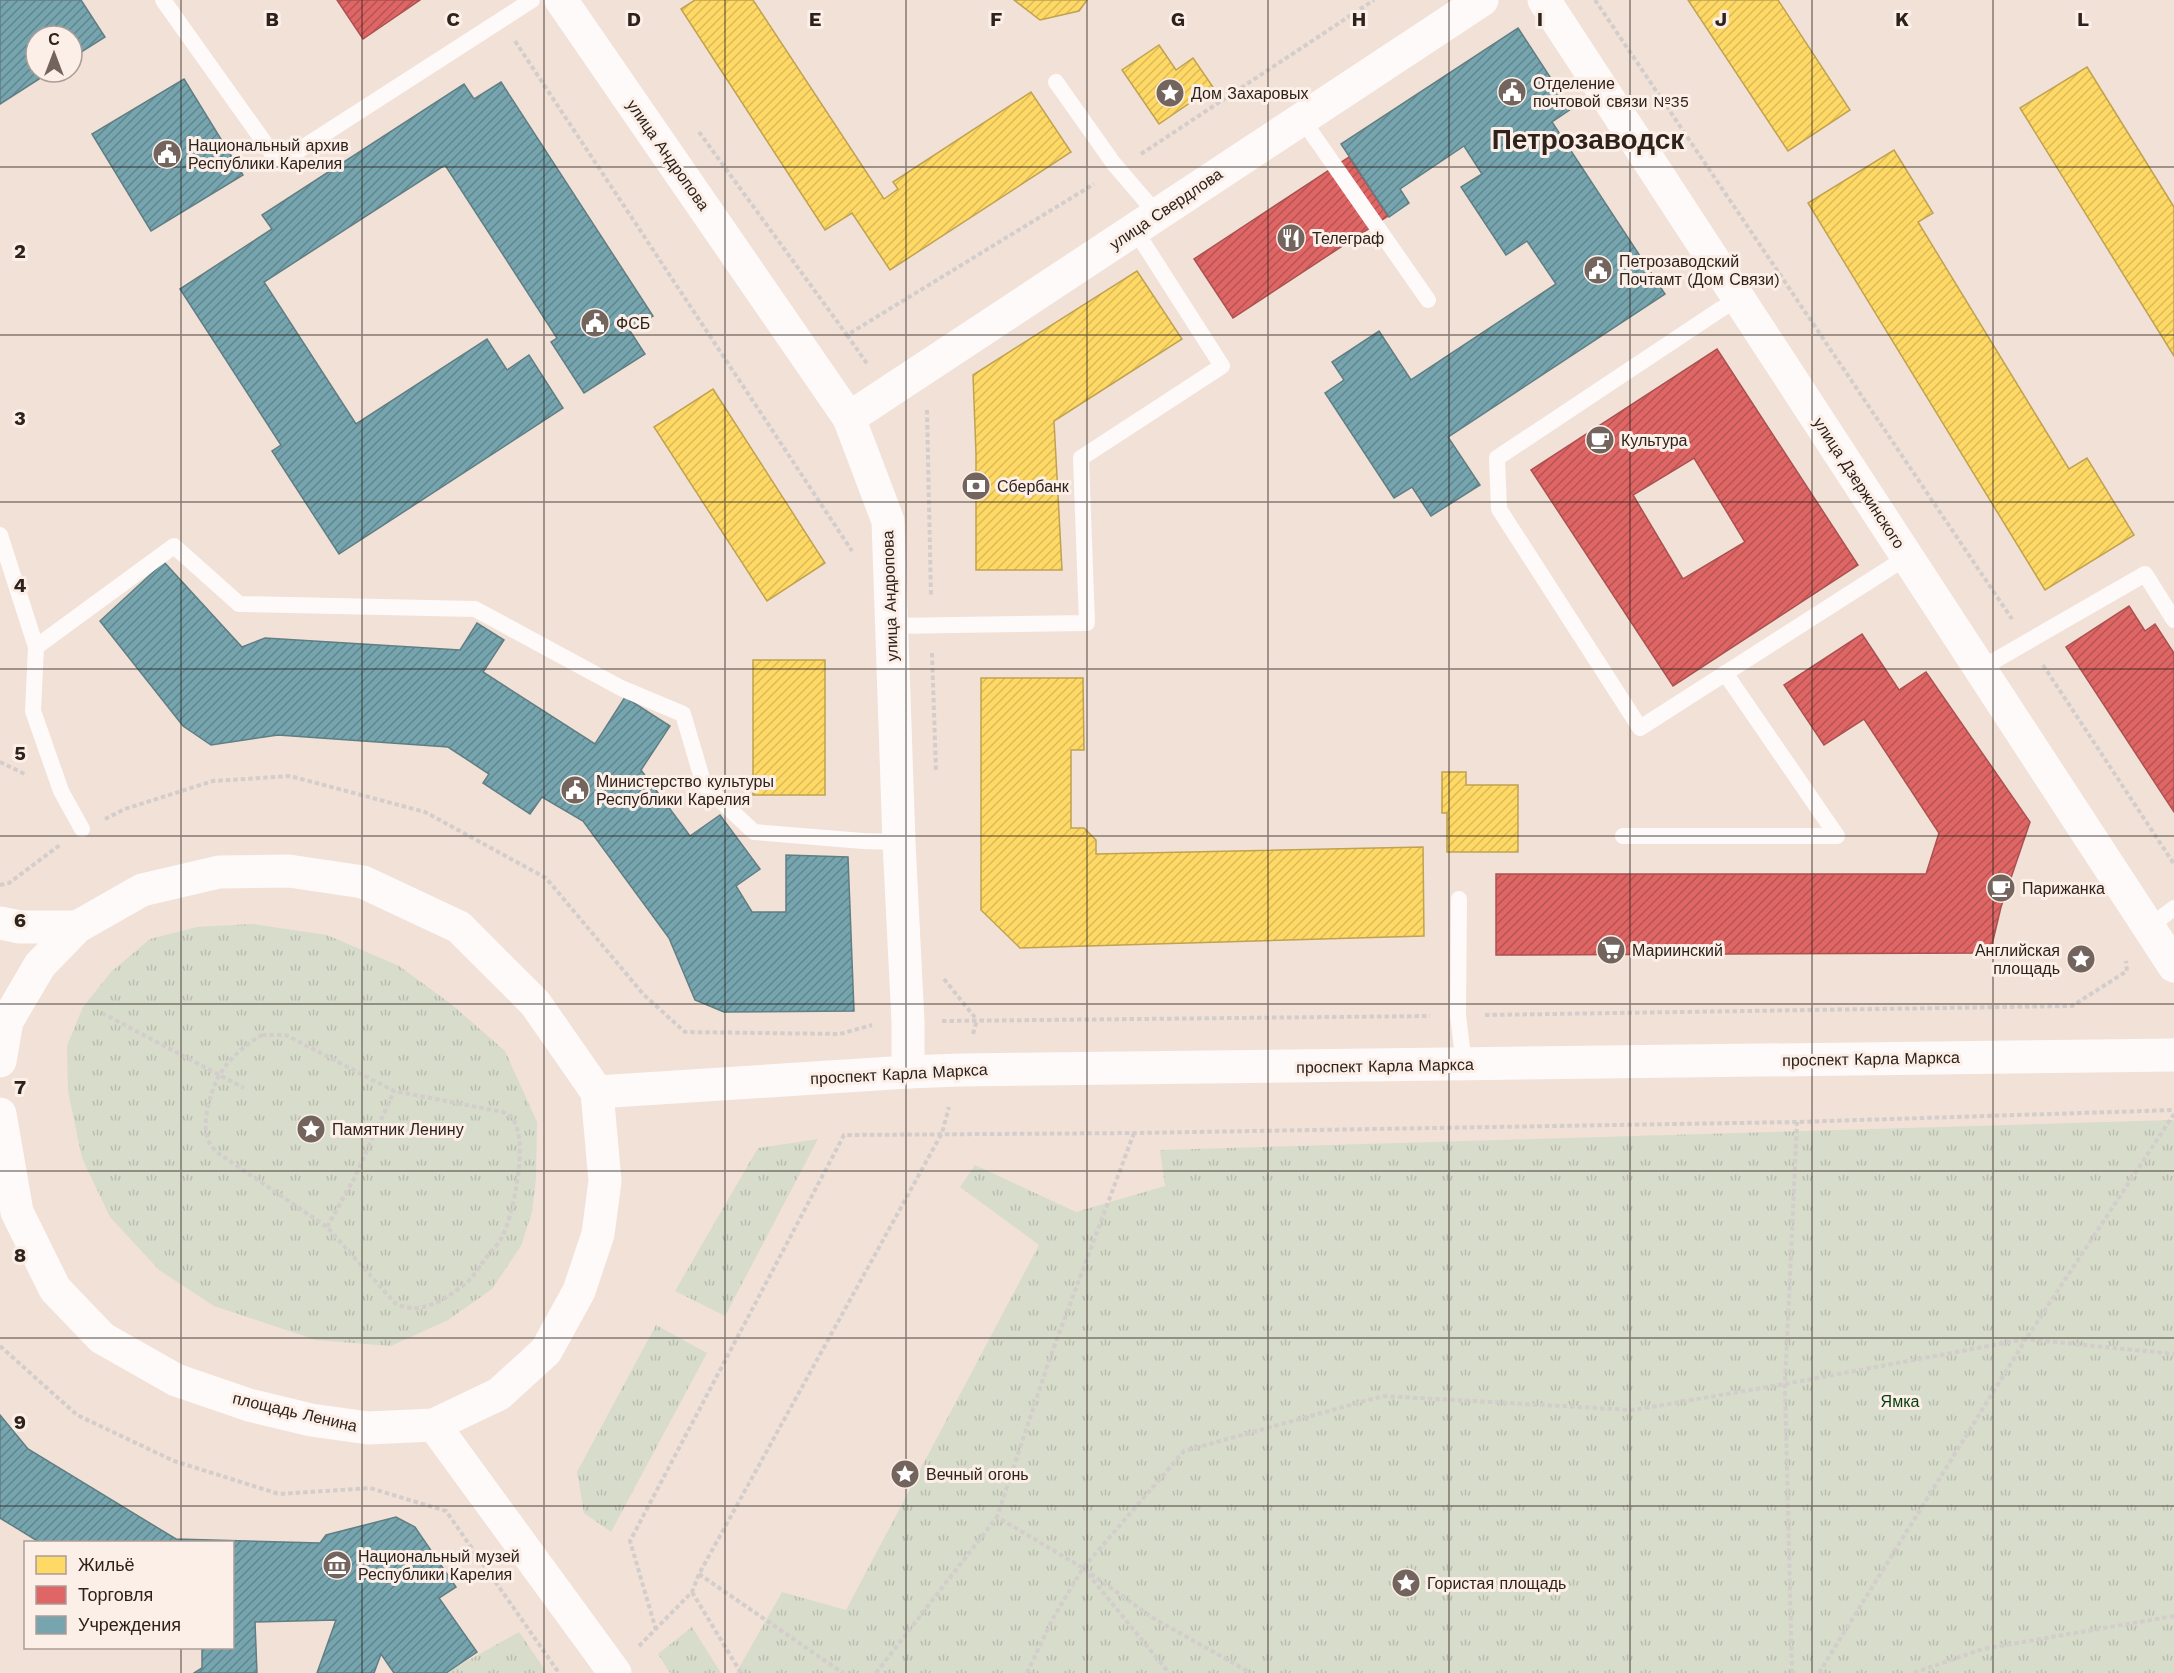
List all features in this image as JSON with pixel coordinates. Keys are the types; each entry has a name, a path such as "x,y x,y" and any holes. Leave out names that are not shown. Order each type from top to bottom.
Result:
{"main road":[{"name":"улица Андропова","path":"561,0 849,418 888,521 899,842 908,1022 908,1072"},
{"name":"улица Свердлова","path":"849,418 1482,0"},
{"name":"улица Дзержинского","path":"1544,0 1980,669 2161,917 2174,966"},
{"name":"площадь Ленина","path":"0,1061 7,1021 40,965 77,927 142,890 219,872 289,871 363,882 459,927 535,1003 597,1092 605,1180 598,1234 579,1291 546,1351 499,1394 434,1425 368,1428 312,1420 249,1405 176,1380 102,1338 55,1289 17,1212 0,1114"},
{"path":"0,923 20,927 77,927"},
{"name":"проспект Карла Маркса","path":"597,1092 908,1072 2174,1055"},
{"path":"434,1425 614,1671"}],"lane":[{"path":"163,0 279,163 532,0"},
{"path":"891,626 1087,622 1081,458 1222,366 1119,168 1100,146 1056,82"},
{"path":"1302,119 1428,300"},
{"path":"1740,299 1721,309 1497,458 1499,509 1640,728 1907,557"},
{"path":"0,535 36,647 33,711 60,791 82,830"},
{"path":"36,647 174,546 239,604 475,609 621,688 682,714 704,785 754,832 862,842 899,842"},
{"path":"1980,669 2145,574 2174,620"},
{"path":"1623,836 1837,836 1725,673"},
{"path":"1459,899 1458,1015 1464,1065"}],"path":[{"path":"694,124 847,335 1119,168 1374,0"},
{"path":"1594,0 2028,642 2174,864"},
{"path":"501,20 852,551 852,563"},
{"path":"927,400 936,777"},
{"path":"942,977 977,1020 1458,1015 2072,1006 2127,971 2126,960"},
{"path":"102,1013 244,1088"},
{"path":"262,1035 286,1035 394,1091 503,1112 512,1117 517,1127 520,1152 514,1200 502,1238 467,1283 432,1305 417,1310 403,1308 395,1303 327,1227 218,1153 208,1141 206,1118 208,1103 220,1074 248,1043 262,1035"},
{"path":"327,1227 355,1177 394,1091"},
{"path":"656,1630 630,1541 844,1135 1134,1133 1797,1122 2174,1112"},
{"path":"1819,1673 2026,1339 2174,1112"},
{"path":"1792,1673 1785,1384 1797,1122"},
{"path":"614,1671 692,1592 699,1574 942,1133"},
{"path":"876,1673 997,1517 1051,1355 1134,1133"},
{"path":"1027,1673 1052,1620 1083,1568 1184,1451 1383,1396 1633,1410 2026,1339 2174,1354"},
{"path":"0,1346 77,1414 174,1461 279,1494 370,1488 446,1511 559,1673"},
{"path":"997,1517 1083,1568 1153,1618 1251,1673"},
{"path":"1083,1568 1169,1673"},
{"path":"699,1574 843,1673"},
{"path":"692,1592 741,1673"},
{"path":"1914,1673 1982,1649 2174,1616"}],"green space":[{"path":"252,924 327,935 399,966 451,1004 505,1051 537,1122 536,1179 532,1212 521,1246 492,1289 448,1320 391,1346 316,1340 214,1306 159,1270 110,1217 82,1158 68,1091 67,1046 83,1007 111,972 150,939 197,927"},
{"name":"Ямка","path":"2174,1120 2174,1673 736,1673 782,1592 846,1610 1039,1245 960,1187 975,1165 1076,1212 1165,1186 1160,1150"},
{"path":"818,1139 725,1316 675,1291 758,1148"},
{"path":"656,1325 707,1353 611,1532 584,1513 577,1472"},
{"path":"692,1627 721,1673 670,1673 658,1654"},
{"path":"519,1632 547,1673 445,1673 453,1669"}],"building: Жильё":[{"path":"695,0 753,0 884,199 898,189 893,182 1031,92 1071,152 890,270 852,213 825,230 681,9"},
{"path":"1014,0 1087,0 1079,11 1040,20"},
{"path":"1688,0 1778,0 1850,110 1788,151"},
{"path":"1159,45 1176,70 1193,58 1213,87 1159,124 1122,70"},
{"path":"2087,67 2174,207 2174,356 2020,108"},
{"path":"1894,150 1933,213 1918,222 2069,469 2087,458 2134,535 2045,590 1808,203"},
{"path":"1137,271 1182,339 1054,421 1062,570 976,570 973,375"},
{"path":"713,389 825,563 767,601 654,427"},
{"path":"753,660 825,660 825,795 753,795"},
{"path":"981,678 1083,678 1084,750 1071,750 1071,828 1084,828 1096,840 1096,854 1423,847 1424,936 1020,948 981,910"},
{"path":"1442,772 1466,772 1466,785 1518,785 1518,852 1447,852 1447,813 1442,813"}],"building: Торговля":[{"path":"337,0 420,0 363,39"},
{"name":"Телеграф","path":"1349,157 1388,216 1233,318 1194,259"},
{"path":"1717,349 1858,565 1673,686 1531,470","holes":["1694,458 1745,542 1683,579 1633,495"]},
{"path":"2129,606 2145,631 2155,624 2174,653 2174,812 2066,647"},
{"path":"1862,634 1899,690 1926,672 2030,822 2001,907 1990,953 1496,955 1496,874 1926,874 1939,833 1864,719 1824,745 1784,685"}],"building: Учреждения":[{"path":"0,0 81,0 105,37 84,50 84,24 24,24 24,84 31,84 0,104"},
{"name":"Петрозаводский Почтамт (Дом Связи)","path":"1518,28 1571,109 1552,122 1665,294 1448,437 1480,485 1431,516 1412,487 1394,498 1325,393 1344,380 1332,362 1379,331 1411,380 1556,284 1527,241 1506,255 1461,187 1482,174 1464,146 1400,189 1409,203 1389,217 1341,144"},
{"name":"Национальный архив Республики Карелия","path":"184,79 243,175 151,231 92,134"},
{"name":"ФСБ","path":"501,82 653,316 630,331 645,354 584,393 551,342 557,338 445,165 264,282 356,424 487,339 507,370 529,355 563,408 339,554 272,451 281,445 180,289 272,229 262,215 464,84 474,99"},
{"name":"Министерство культуры Республики Карелия","path":"164,562 242,647 265,638 460,650 477,623 504,640 483,672 595,744 625,697 670,726 641,770 690,836 720,815 760,869 736,886 752,912 786,912 786,855 848,857 854,1011 724,1012 695,1000 669,938 583,821 542,797 530,814 483,783 489,774 448,747 278,735 211,745 183,726 100,621"},
{"name":"Национальный музей Республики Карелия","path":"0,1415 28,1449 176,1539 320,1543 326,1535 396,1517 415,1527 456,1587 439,1598 477,1652 446,1673 394,1673 381,1654 374,1673 317,1673 336,1620 255,1622 257,1673 194,1673 202,1668 202,1649 234,1649 234,1541 37,1541 0,1518"}],"place":[{"name":"Отделение почтовой связи №35","path":"1512,92"},
{"name":"Дом Захаровых","path":"1170,93"},
{"name":"Национальный архив Республики Карелия","path":"167,154"},
{"name":"Телеграф","path":"1291,238"},
{"name":"Петрозаводский Почтамт (Дом Связи)","path":"1598,270"},
{"name":"ФСБ","path":"595,323"},
{"name":"Культура","path":"1600,440"},
{"name":"Сбербанк","path":"976,486"},
{"name":"Министерство культуры Республики Карелия","path":"575,790"},
{"name":"Парижанка","path":"2001,888"},
{"name":"Мариинский","path":"1611,950"},
{"name":"Английская площадь","path":"2081,959"},
{"name":"Памятник Ленину","path":"311,1129"},
{"name":"Вечный огонь","path":"905,1474"},
{"name":"Национальный музей Республики Карелия","path":"337,1565"},
{"name":"Гористая площадь","path":"1406,1583"}],"district":[{"name":"Петрозаводск","path":"1588,139"}]}
